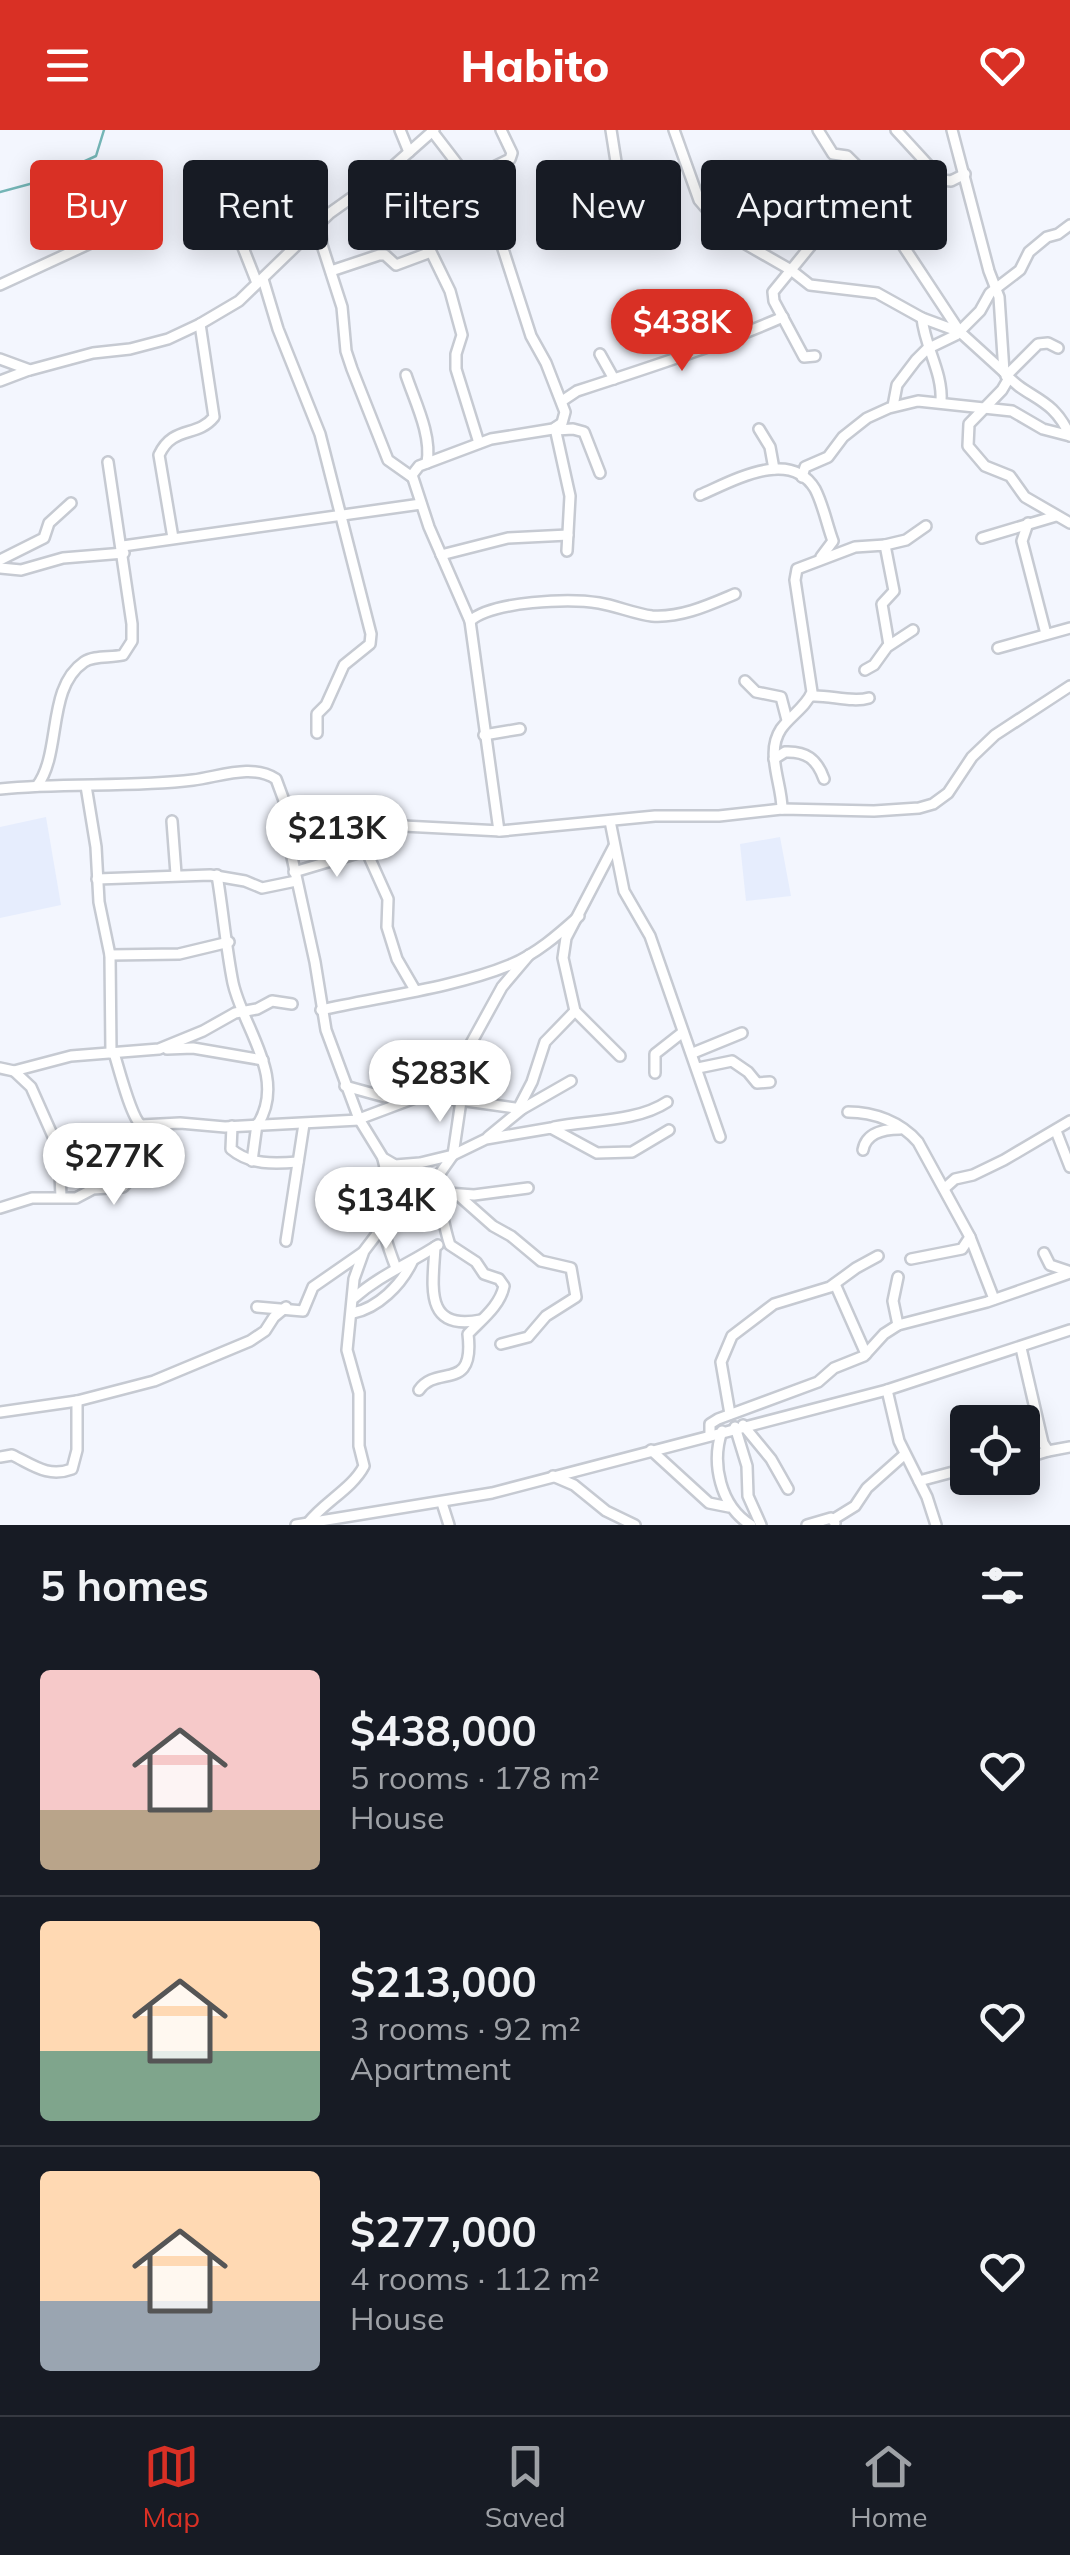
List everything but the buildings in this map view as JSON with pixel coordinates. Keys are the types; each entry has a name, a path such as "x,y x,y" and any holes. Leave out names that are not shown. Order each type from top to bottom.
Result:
{"street":[{"path":"400,130 408,152"},
{"path":"501,130 512,152 508,160"},
{"path":"611,130 616,160"},
{"path":"674,130 693,186 707,213 728,234 806,283 819,288 877,293 922,318 960,332"},
{"path":"818,130 833,154 851,160"},
{"path":"896,130 942,180 951,181 964,174"},
{"path":"328,217 433,131 455,160"},
{"path":"955,132 1002,313 1001,350 1007,375"},
{"path":"892,406 897,385 928,349 960,332 980,311 990,293 1020,270 1030,252 1047,236 1070,225"},
{"path":"0,285 75,250"},
{"path":"244,250 320,434 371,640 344,665 326,705 317,714 317,733"},
{"path":"0,380 93,353 168,339 239,302 292,250"},
{"path":"326,250 342,307 346,351 373,426 388,460 412,477 470,620 498,831"},
{"path":"503,250 530,336 562,401 564,418 556,429 570,496 567,551"},
{"path":"806,250 774,292 804,358 815,356"},
{"path":"906,250 960,332 1007,375 1048,403 1070,436"},
{"path":"330,271 386,255 393,264 400,264 431,252 450,291 462,335 456,369 479,443"},
{"path":"562,401 577,391 742,336 783,317"},
{"path":"922,318 928,349 942,380 942,402"},
{"path":"173,538 159,455 172,436 206,425 214,417 200,324"},
{"path":"1058,348 1038,344 1007,375 1002,390 984,406 966,432 970,452 984,466 1010,476 1025,497 1070,523"},
{"path":"600,354 614,379"},
{"path":"0,358 29,370"},
{"path":"406,375 424,432 427,463"},
{"path":"802,477 806,467 828,457 861,422 892,406 918,400 1012,411 1044,429 1070,436"},
{"path":"412,477 415,469 479,443 556,429 584,432 600,473"},
{"path":"759,429 770,447 774,469"},
{"path":"37,786 50,761 62,697 78,668 90,659 122,656 133,636 108,462"},
{"path":"700,496 760,471 790,471 802,477 817,493 832,536 832,545 819,559"},
{"path":"0,560 44,538 49,523 71,504"},
{"path":"0,568 21,570 63,558 173,538 422,504"},
{"path":"982,538 1056,516"},
{"path":"1028,523 1022,542 1046,634"},
{"path":"812,696 795,574 800,566 866,545 906,540 926,526"},
{"path":"441,555 508,538 568,535"},
{"path":"886,545 894,585 892,596 882,604 889,645"},
{"path":"470,620 483,613 535,603 594,602 652,616 673,614 735,594"},
{"path":"998,648 1070,628"},
{"path":"864,670 889,645 913,630"},
{"path":"745,681 756,692 781,697 787,720"},
{"path":"289,811 364,824 498,831 782,810 874,811 933,804 948,794 984,744 1070,686"},
{"path":"782,810 775,740 787,720 812,696 869,698"},
{"path":"484,735 520,729"},
{"path":"774,759 785,752 805,754 820,766 824,779"},
{"path":"0,789 120,786 193,780 230,772 264,773 276,780 289,811 286,826 322,1010 359,1119 397,1174 420,1182 434,1193 458,1195 528,1188"},
{"path":"0,1208 32,1198 76,1198 92,1189 117,1188 133,1176 138,1124 132,1116 113,1053 110,955 86,786"},
{"path":"610,821 624,892 650,936 720,1137"},
{"path":"172,822 176,874"},
{"path":"364,824 368,850 388,899 387,927 397,959 415,990"},
{"path":"614,846 566,938 563,958 575,1011 620,1056"},
{"path":"97,879 217,875 262,888 368,850"},
{"path":"217,875 234,983 263,1060 267,1104 258,1124 252,1161"},
{"path":"322,1010 510,965 579,916"},
{"path":"110,955 179,954 229,942"},
{"path":"422,1095 469,1046 502,987 531,953"},
{"path":"159,1049 272,1001 292,1004"},
{"path":"520,1109 546,1042 575,1011"},
{"path":"655,1073 655,1054 683,1032"},
{"path":"693,1053 742,1034"},
{"path":"419,1390 424,1382 451,1376 463,1368 470,1351 468,1334 502,1293 502,1282 484,1274 476,1262 455,1250 434,1193 441,1172 453,1155 469,1046"},
{"path":"0,1068 14,1071 71,1056 159,1049 194,1048 263,1060"},
{"path":"698,1068 732,1061 756,1083 770,1082"},
{"path":"14,1071 31,1087 58,1150 61,1197"},
{"path":"386,1161 407,1165 453,1155 486,1139 520,1109 571,1081"},
{"path":"345,1086 385,1097 409,1098"},
{"path":"138,1124 232,1126 359,1119 422,1095 520,1109"},
{"path":"486,1139 614,1120 649,1112 667,1102"},
{"path":"848,1112 871,1114 903,1128 918,1142 970,1236 994,1299"},
{"path":"946,1188 955,1179 998,1163 1070,1121"},
{"path":"286,1241 304,1124"},
{"path":"232,1126 232,1149 252,1161 298,1162"},
{"path":"552,1128 605,1154 638,1150 669,1130"},
{"path":"863,1150 867,1140 880,1132 903,1128"},
{"path":"1056,1131 1070,1166"},
{"path":"386,1161 381,1200 383,1226 396,1268"},
{"path":"458,1195 540,1261 571,1268 576,1297 546,1316 528,1337 501,1344"},
{"path":"256,1307 303,1311 313,1287 364,1251 383,1226"},
{"path":"354,1298 381,1275 412,1262 447,1236"},
{"path":"911,1258 962,1249 970,1236"},
{"path":"436,1247 430,1284 441,1312 455,1322 482,1320"},
{"path":"308,1523 328,1500 356,1479 364,1466 359,1446 358,1386 347,1350 354,1280 364,1251"},
{"path":"1044,1253 1050,1265 1070,1272"},
{"path":"730,1414 721,1362 732,1336 774,1304 835,1284 878,1256"},
{"path":"353,1313 372,1307 398,1283 412,1262"},
{"path":"710,1434 710,1423 812,1385 834,1368 866,1354 898,1325 994,1299 1070,1272"},
{"path":"898,1277 893,1300 898,1325"},
{"path":"835,1284 866,1354"},
{"path":"0,1412 135,1387 231,1349 265,1330 286,1308"},
{"path":"296,1525 442,1503 553,1476 886,1390 1070,1330"},
{"path":"1021,1348 1039,1429 1048,1451"},
{"path":"886,1390 904,1454 936,1525"},
{"path":"0,1457 12,1455 55,1474 72,1469 77,1400"},
{"path":"739,1426 771,1459 788,1489"},
{"path":"739,1426 748,1496 762,1525"},
{"path":"722,1430 715,1450 729,1507 740,1521 751,1525"},
{"path":"1040,1453 1070,1448"},
{"path":"651,1450 709,1504 729,1507"},
{"path":"807,1525 834,1522 855,1506 867,1488 904,1454"},
{"path":"919,1482 950,1473"},
{"path":"553,1476 574,1485 606,1511 635,1525"},
{"path":"442,1503 449,1525"}],"shaded area":[{"path":"46,817 61,905 0,918 0,827"},
{"path":"780,837 791,896 746,901 740,844"}],"waterway":[{"path":"0,192 41,181 96,156 104,130"}]}
